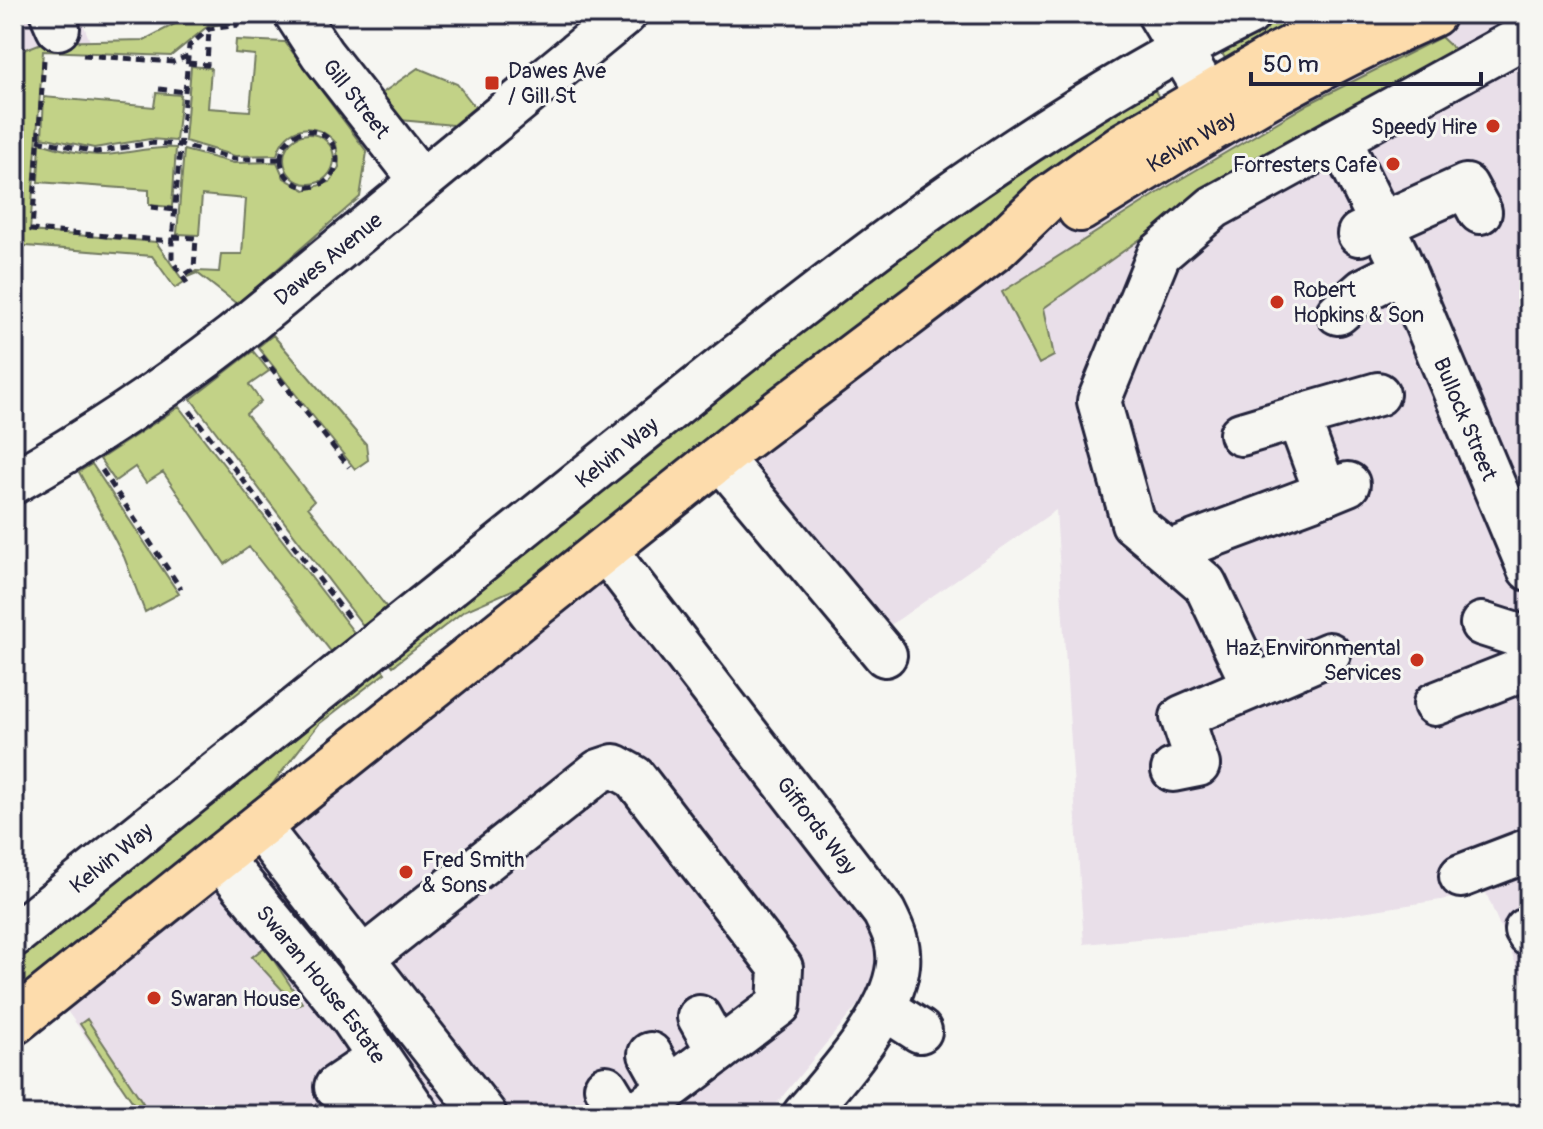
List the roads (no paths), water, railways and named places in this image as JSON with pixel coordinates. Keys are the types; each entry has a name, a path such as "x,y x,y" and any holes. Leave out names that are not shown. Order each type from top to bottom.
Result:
{"main road":[{"name":"Kelvin Way","path":"14,1022 867,342 996,248 1046,200 1124,145 1276,56 1366,25 1433,14"},
{"name":"Kelvin Way","path":"996,248 1022,245 1366,25"}],"street":[{"name":"Gill Street","path":"296,14 322,54 421,180"},
{"name":"Dawes Avenue","path":"14,482 70,451 172,383 625,14"},
{"name":"Kelvin Way","path":"14,935 752,344 901,230 1058,122 1169,31 1249,14"},
{"path":"1366,25 1393,14"},
{"path":"1169,31 1208,96"},
{"path":"1253,685 1205,584 1133,523 1099,401 1159,254 1214,207 1340,140 1474,78 1510,32"},
{"name":"Bullock Street","path":"1340,140 1370,228 1404,270 1432,319 1529,569"},
{"path":"1370,228 1466,186 1480,212"},
{"path":"1338,313 1364,290 1404,270"},
{"path":"1241,434 1378,394"},
{"path":"1168,552 1337,488 1298,417"},
{"path":"720,458 885,655"},
{"name":"Giffords Way","path":"606,551 884,912 897,936 898,966 884,1008 830,1085 804,1115"},
{"path":"1482,624 1529,639"},
{"path":"1173,770 1198,765 1182,717 1329,654"},
{"path":"1435,704 1529,667"},
{"path":"362,959 599,771 614,766 634,777 781,968 779,1005 708,1034 621,1106"},
{"path":"259,827 362,959 449,1056 485,1115"},
{"path":"1461,876 1529,850"},
{"name":"Swaran House Estate","path":"220,858 352,1018 368,1083"},
{"path":"884,1008 920,1031"}],"place":[{"name":"Dawes Ave / Gill St","path":"492,83"},
{"name":"Speedy Hire","path":"1493,126"},
{"name":"Forresters Cafe","path":"1393,164"},
{"name":"Robert Hopkins & Son","path":"1277,302"},
{"name":"Haz Environmental Services","path":"1417,660"},
{"name":"Fred Smith & Sons","path":"406,872"},
{"name":"Swaran House","path":"154,998"}]}
